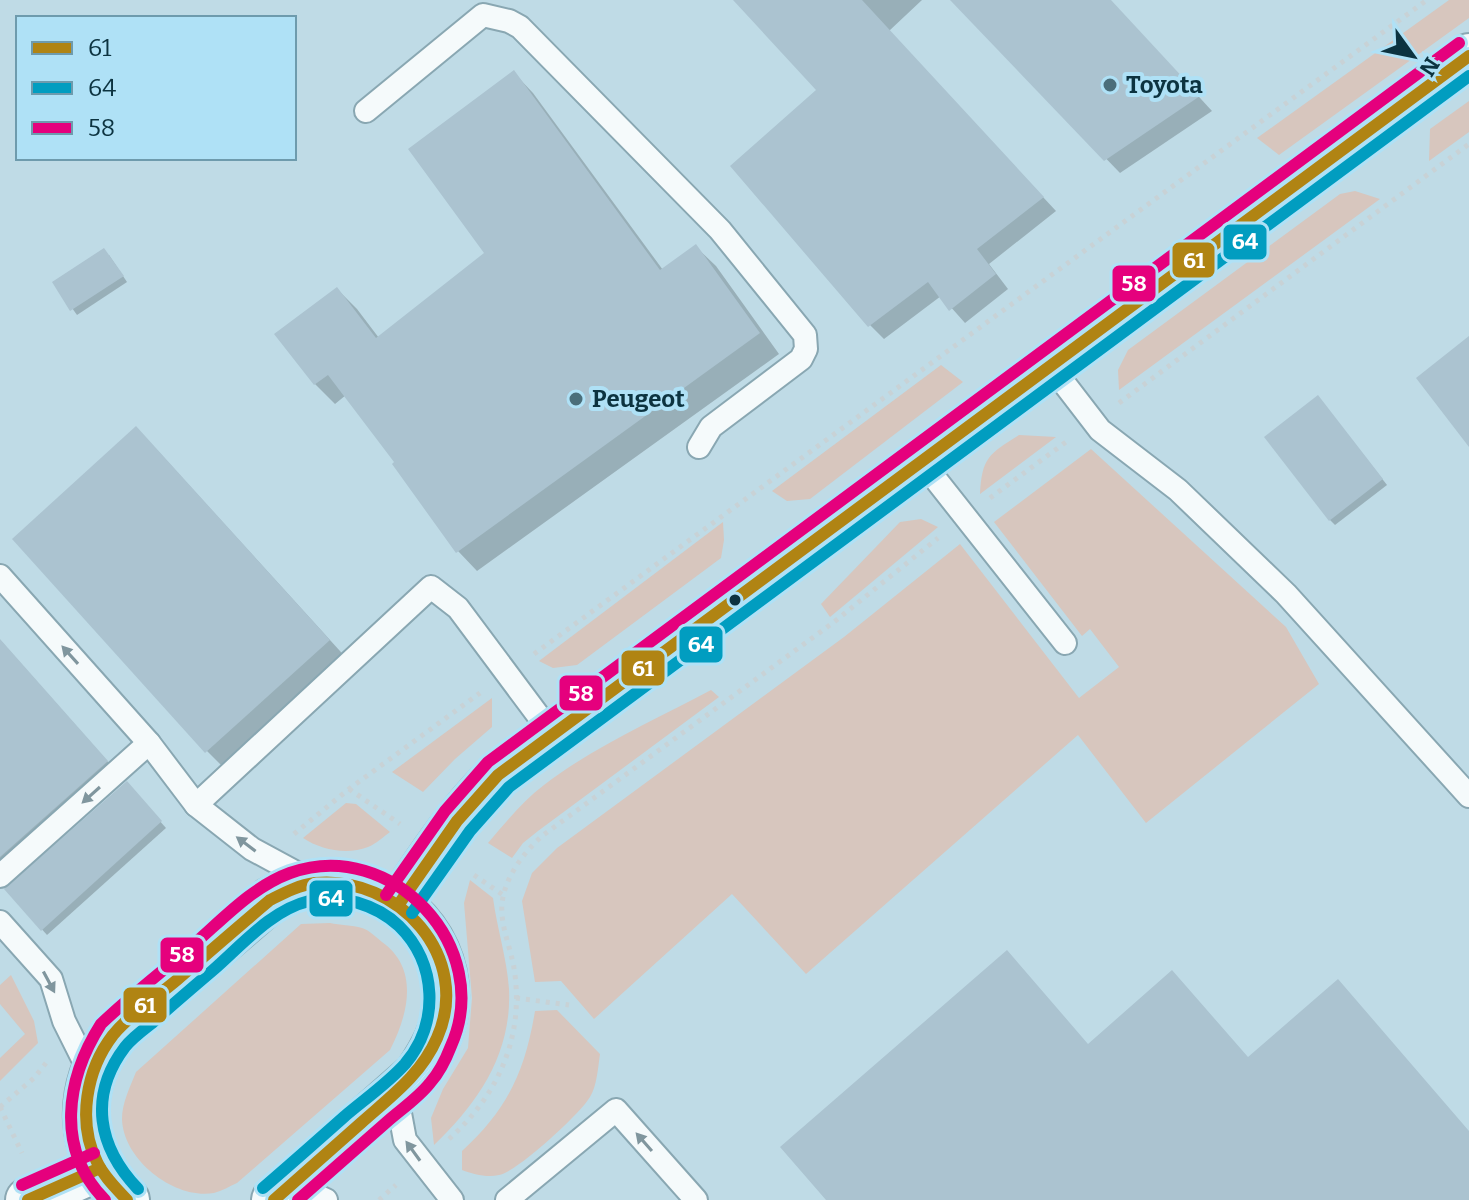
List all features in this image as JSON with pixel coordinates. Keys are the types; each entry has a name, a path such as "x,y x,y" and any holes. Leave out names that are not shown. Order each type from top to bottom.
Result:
{"street":[{"path":"399,904 447,831 498,775 1469,56"},
{"path":"28,1200 114,1184 91,1146 86,1123 86,1099 100,1053 114,1034 270,900 291,889 314,883 361,885 399,904 422,925 436,948 444,973 446,1000 442,1026 432,1051 417,1074 297,1195"}],"lane":[{"path":"366,111 483,15 520,27 720,230 805,335 806,349 801,359 711,427 699,447"},
{"path":"1050,365 1100,430 1178,490 1286,594 1469,796"},
{"path":"922,462 1065,643"},
{"path":"0,576 149,743 196,805 252,849 314,883"},
{"path":"196,805 431,587 458,608 552,734"},
{"path":"0,876 149,743"},
{"path":"0,922 51,979 70,1033 91,1075"},
{"path":"396,1092 405,1140 452,1200"},
{"path":"507,1200 616,1110 696,1200"}],"path":[{"path":"266,857 349,789 1427,0"},
{"path":"379,1200 470,1119 496,1082 509,1052 515,1027 515,974 502,905 503,895 525,852 542,836 834,622 965,517 1093,421 1469,144"},
{"path":"516,998 569,1005"},
{"path":"0,1107 34,1078 70,1033"}],"shaded area":[{"path":"1449,0 1469,0 1469,18 1279,155 1257,138"},
{"path":"1469,101 1469,132 1429,161 1430,129"},
{"path":"1355,191 1380,199 1119,390 1118,370 1128,350 1340,194"},
{"path":"941,365 963,382 810,499 787,501 772,491"},
{"path":"1019,435 1056,437 980,494 985,464 994,452"},
{"path":"1091,449 1286,627 1319,684 1146,823 1078,735 806,974 732,894 594,1019 561,981 535,982 522,901 532,873 557,848 844,637 960,544 1079,698 1119,667 1090,629 1082,636 994,522"},
{"path":"921,519 938,527 830,617 821,604 900,522"},
{"path":"723,522 721,558 577,665 553,668 539,661"},
{"path":"711,690 719,697 538,831 523,843 512,858 488,843 529,798 563,771"},
{"path":"492,698 492,727 423,792 392,772"},
{"path":"346,803 356,804 390,832 371,846 352,851 318,846 303,838"},
{"path":"470,880 493,898 508,978 508,1013 505,1035 489,1076 465,1112 434,1145 431,1118 443,1089 468,1048 472,998 464,903"},
{"path":"330,923 367,930 394,953 402,965 407,993 405,1008 390,1050 237,1183 214,1193 199,1194 183,1190 154,1174 131,1149 122,1119 123,1107 136,1072 301,924"},
{"path":"11,975 34,1021 38,1043 0,1081 0,1058 25,1034 0,1004 0,985"},
{"path":"557,1010 600,1054 596,1082 590,1097 548,1141 508,1171 490,1176 462,1170 462,1151 503,1104 520,1071 535,1011"}],"building":[{"path":"733,0 862,0 1044,197 977,249 996,274 949,311 928,282 868,327 730,166 816,90"},
{"name":"Toyota","path":"950,0 1111,0 1200,96 1104,161"},
{"path":"514,70 660,270 696,244 760,333 456,553 392,464 394,462 328,375 314,385 274,334 337,287 376,338 484,253 408,149"},
{"path":"104,248 124,276 70,311 52,282"},
{"path":"1469,336 1469,447 1416,378"},
{"path":"1318,395 1383,479 1329,521 1264,437"},
{"path":"136,426 330,640 205,753 12,539"},
{"path":"0,639 108,761 0,857"},
{"path":"127,781 162,821 41,931 4,889"},
{"path":"1007,950 1088,1044 1172,970 1248,1057 1338,979 1469,1131 1469,1200 826,1200 780,1147"}],"transit line":[{"name":"58","path":"386,895 445,811 488,762 1459,43"},
{"name":"61","path":"399,904 457,821 498,775 1469,56"},
{"name":"64","path":"412,913 470,831 509,787 1469,76"},
{"name":"58","path":"105,1200 78,1159 71,1114 80,1068 101,1024 238,904 263,886 290,873 328,866 364,871 397,886 425,909 446,938 459,972 461,1009 447,1056 426,1088 298,1200"},
{"name":"61","path":"127,1200 100,1167 87,1130 87,1097 91,1080 96,1064 113,1035 270,900 309,884 346,884 374,892 400,907 421,927 436,951 445,978 445,1008 437,1038 414,1074 274,1200"},
{"name":"64","path":"138,1189 114,1156 103,1121 102,1102 106,1084 113,1065 125,1047 257,930 282,912 321,899 345,900 369,907 399,926 421,957 429,994 429,1012 424,1030 416,1048 398,1071 263,1188"},
{"name":"58","path":"22,1185 94,1153"},
{"name":"61","path":"28,1200 100,1168"}],"place":[{"name":"Toyota","path":"1110,85"},
{"name":"Peugeot","path":"576,399"}]}
